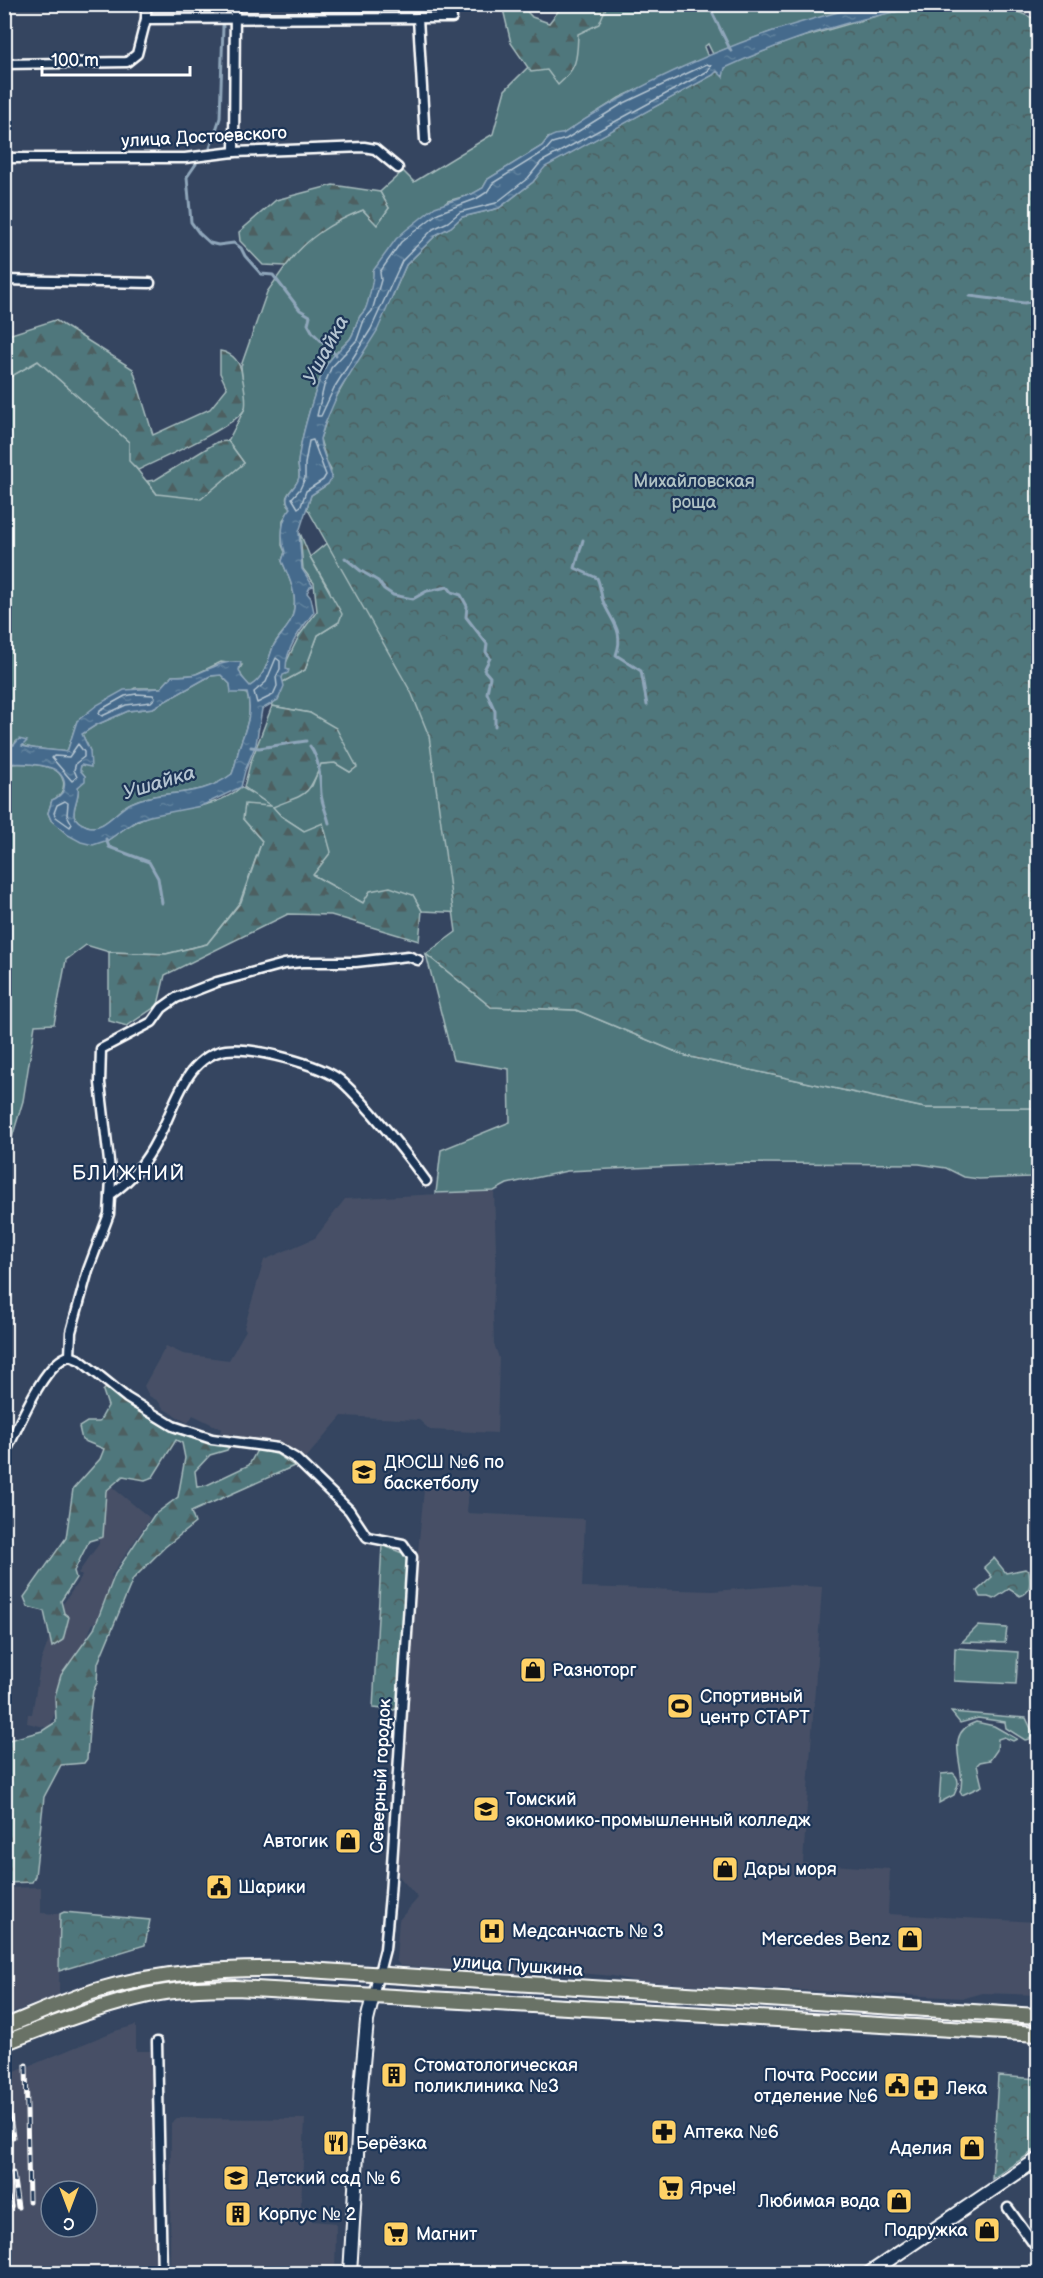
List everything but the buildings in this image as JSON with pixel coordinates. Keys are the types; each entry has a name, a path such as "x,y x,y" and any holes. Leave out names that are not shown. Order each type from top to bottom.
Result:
{"main road":[{"name":"улица Пушкина","path":"4,2026 95,1991 147,1978 199,1970 292,1969 1038,2016"},
{"path":"4,2043 47,2026 151,1995 201,1989 236,1988 1038,2034"}],"street":[{"path":"4,64 127,62 136,54 146,19 146,4"},
{"path":"234,152 235,4"},
{"path":"418,18 425,140"},
{"path":"146,19 452,18"},
{"name":"улица Достоевского","path":"4,158 185,158 234,152 364,147 375,149 398,168"},
{"path":"4,280 150,283"},
{"path":"4,1455 42,1380 60,1360 70,1356 71,1332 88,1270 109,1214 111,1179 100,1083 101,1049 152,1022 162,1008 176,998 217,982 284,964 302,962 356,962 408,956 418,960"},
{"path":"110,1195 138,1170 157,1141 176,1096 192,1071 204,1059 224,1050 241,1049 290,1059 338,1079 352,1091 393,1138 426,1181"},
{"name":"Северный городок","path":"70,1356 80,1360 140,1407 173,1426 212,1438 278,1448 295,1458 349,1510 367,1537 403,1544 412,1557 390,1895 385,1949 373,1996"},
{"path":"350,2274 363,2065 367,2021 373,1996"},
{"path":"157,2042 162,2274"},
{"path":"868,2274 1038,2158"},
{"path":"1008,2208 1038,2250"}],"shaded area":[{"path":"494,1191 496,1250 493,1312 494,1344 499,1358 497,1433 430,1430 419,1420 342,1416 305,1459 280,1445 248,1440 233,1434 232,1437 193,1415 188,1423 164,1409 158,1401 149,1396 144,1386 166,1346 183,1354 229,1360 246,1330 244,1328 264,1260 315,1238 345,1199"},
{"path":"425,1479 448,1481 469,1487 467,1513 585,1519 582,1587 712,1591 790,1585 822,1587 803,1863 890,1869 888,1914 1038,1922 1038,1995 983,1993 965,1998 634,1981 613,1976 555,1971 530,1975 400,1966 396,1960 399,1920 418,1898 396,1873 412,1614"},
{"path":"107,1483 150,1518 111,1576 119,1583 96,1624 93,1623 49,1728 27,1723 28,1714 32,1714 41,1661 61,1607 82,1576 78,1573 99,1544 98,1494"},
{"path":"41,1887 41,1913 60,1914 59,1995 5,2015 5,1888"},
{"path":"136,2025 136,2051 150,2051 157,2273 5,2273 5,2076 115,2031"},
{"name":"Детский сад № 6","path":"177,2118 305,2119 301,2206 312,2207 312,2221 336,2223 335,2273 241,2274 241,2270 170,2267 171,2123"}],"green space":[{"path":"502,5 521,5 532,17 549,23 563,5 607,5 599,24 578,34 575,62 558,85 547,70 531,72 511,43"},
{"path":"591,5 868,5 771,32 713,54 708,44 704,47 708,57 619,98 563,134 548,138 542,146 488,179 483,188 473,194 448,201 383,259 373,271 372,285 365,310 359,317 350,339 331,358 322,375 302,442 298,481 286,499 291,508 283,520 282,545 285,552 282,561 293,592 293,616 274,644 265,669 259,678 250,687 239,670 242,665 221,662 194,675 172,676 161,688 135,688 77,721 67,752 26,747 16,741 14,746 9,745 9,741 5,739 4,380 38,361 129,442 130,461 157,494 244,463 228,441 245,408 241,366 267,292 292,257 317,232 342,218 363,210 377,224 389,208 380,192 403,171 414,182 493,134 505,90"},
{"name":"Михайловская роща","path":"936,5 1000,5 1038,20 1038,1108 925,1108 686,1056 576,1010 491,1007 426,954 456,932 429,736 412,694 307,508 311,495 328,484 331,470 320,439 331,407 393,295 406,265 437,234 451,227 462,217 499,208 533,182 544,167 713,75 717,70 789,41 887,13"},
{"path":"333,185 380,192 389,208 377,225 363,210 330,226 302,247 286,266 263,265 240,241 239,232 276,200"},
{"path":"55,320 133,369 153,435 210,409 227,388 220,373 220,351 232,356 240,367 246,400 245,408 240,415 214,432 138,470 129,461 129,442 38,361 5,380 5,336"},
{"path":"228,441 244,463 201,499 157,494 147,481 155,480 217,442"},
{"path":"392,514 466,913 422,911 413,895 363,903 313,875 304,831 272,807 243,819 262,841 240,902 207,944 166,954 109,952 86,945 66,960 54,1024 35,1025 23,1101 5,1161 5,764 32,764 54,769 64,782 62,792 52,800 48,813 51,820 68,835 108,840 143,818 221,800 241,787 273,806 312,786 321,764 335,763 350,772 356,767 348,752 310,713 272,706 281,683 305,670 318,635 339,622 329,589 310,557 334,537"},
{"path":"300,533 310,557 342,614 339,622 318,635 305,670 281,683 279,677 299,636 317,611 314,583 303,569"},
{"path":"221,675 230,684 231,690 247,694 249,701 248,720 232,774 219,782 194,791 156,796 131,803 99,826 87,826 75,818 74,809 78,787 85,776 80,770 81,765 90,751 82,734 128,711 153,708 210,676"},
{"path":"272,706 310,713 336,728 357,767 350,772 335,763 321,764 312,784 304,793 273,807 281,816 304,831 323,823 331,852 313,875 363,903 370,891 390,887 413,895 422,911 419,941 331,915 288,914 165,975 158,1005 127,1026 109,1021 109,952 166,954 207,944 241,902 262,841 243,819 245,804 271,806 244,787 250,764"},
{"path":"426,954 491,1007 576,1010 686,1056 925,1108 1038,1108 1038,1162 1032,1177 979,1179 964,1177 946,1168 919,1164 743,1163 567,1171 507,1184 494,1191 436,1193 441,1150 510,1122 509,1069 453,1060"},
{"path":"106,1388 171,1429 230,1445 227,1450 210,1455 195,1471 197,1487 207,1485 249,1465 257,1450 276,1454 294,1466 191,1512 195,1523 165,1547 133,1579 98,1663 97,1683 93,1691 90,1713 87,1759 84,1763 61,1765 44,1797 35,1876 32,1882 5,1883 5,1741 42,1731 56,1722 55,1696 61,1675 94,1629 115,1574 154,1515 178,1497 185,1458 182,1443 176,1440 153,1477 145,1480 123,1476 106,1491 103,1537 89,1541 74,1571 76,1578 61,1601 64,1613 69,1617 63,1640 52,1647 44,1611 28,1607 24,1597 66,1538 73,1489 100,1459 104,1449 82,1440 79,1427 87,1422 99,1422 108,1406 103,1391"},
{"path":"382,1545 405,1554 408,1562 398,1708 394,1710 373,1708"},
{"path":"994,1558 1006,1573 1025,1569 1029,1571 1029,1586 1024,1595 1020,1596 1009,1589 994,1599 980,1597 977,1591 992,1577 984,1567"},
{"path":"978,1626 1007,1628 1005,1643 962,1642"},
{"path":"955,1648 1018,1652 1016,1684 954,1681"},
{"path":"951,1712 1026,1718 1033,1733 1030,1739 1025,1740 1006,1728 1005,1722 978,1718 960,1723"},
{"path":"976,1722 994,1726 1017,1739 1013,1741 1004,1737 998,1739 997,1750 990,1760 977,1765 982,1786 962,1795 958,1743 966,1727"},
{"path":"953,1773 958,1781 954,1795 939,1803 941,1774"},
{"path":"64,1912 150,1920 145,1945 59,1971 60,1914"},
{"path":"998,2076 1038,2079 1038,2148 992,2179"}],"water":[{"path":"868,4 936,5 855,21 828,29 776,46 725,68 723,77 717,71 545,167 533,182 499,208 462,217 451,227 437,234 406,265 377,331 339,391 324,426 320,439 321,446 332,477 328,484 311,495 299,532 302,569 313,586 307,593 311,598 314,612 291,646 286,669 289,670 283,675 284,686 278,700 262,709 256,744 241,787 201,806 137,820 108,840 93,845 68,835 51,820 48,813 52,800 62,792 64,787 62,777 54,769 43,766 5,764 5,739 10,745 14,745 19,739 27,741 22,746 67,752 77,721 97,705 124,690 161,688 172,676 193,675 229,662 241,662 239,670 250,686 262,674 274,644 293,616 293,592 282,561 285,552 282,529 291,508 287,499 288,495 299,477 299,453 313,400 326,366 350,339 359,317 365,310 371,291 373,271 396,239 435,207 483,188 488,179 542,146 551,137 563,134 612,103 663,76 716,52 770,32","holes":["221,675 230,684 231,693 247,693 249,700 249,713 232,774 219,782 194,791 156,796 131,803 99,826 87,826 75,818 74,809 78,787 85,781 85,776 80,770 81,765 91,767 90,751 82,734 128,711 153,708 210,676"]}],"waterway":[{"path":"224,4 224,10"},
{"path":"708,4 731,51"},
{"path":"210,148 220,118 223,26"},
{"name":"Ушайка","path":"196,164 187,177 191,222 199,233 210,243 218,245 234,243 241,248 261,274 273,275 300,310 310,316 308,324 313,333 336,355"},
{"path":"970,296 1024,303 1038,301"},
{"path":"583,540 575,568 597,578 603,601 618,633 616,655 641,671 647,705"},
{"path":"345,558 378,581 393,595 413,599 427,591 448,587 452,592 461,595 467,606 466,617 487,644 486,652 490,658 484,670 490,677 487,693 495,711 495,726"},
{"path":"251,747 259,748 306,741"},
{"path":"310,746 318,763 322,798 329,823"},
{"path":"106,839 109,847 149,862 158,878 162,903"}],"railway":[{"path":"26,2065 29,2201"},
{"path":"5,2087 13,2137"},
{"path":"13,2173 18,2207"},
{"path":"4,2185 11,2206"}],"place":[{"name":"ДЮСШ №6 по баскетболу","path":"364,1472"},
{"name":"Разноторг","path":"533,1670"},
{"name":"Спортивный центр СТАРТ","path":"680,1706"},
{"name":"Томский экономико-промышленный колледж","path":"486,1809"},
{"name":"Автогик","path":"348,1841"},
{"name":"Дары моря","path":"725,1869"},
{"name":"Шарики","path":"219,1887"},
{"name":"Медсанчасть № 3","path":"492,1931"},
{"name":"Mercedes Benz","path":"910,1939"},
{"name":"Стоматологическая поликлиника №3","path":"394,2075"},
{"name":"Почта России отделение №6","path":"897,2085"},
{"name":"Лека","path":"926,2088"},
{"name":"Аптека №6","path":"664,2132"},
{"name":"Берёзка","path":"336,2143"},
{"name":"Аделия","path":"972,2148"},
{"name":"Детский сад № 6","path":"236,2178"},
{"name":"Ярче!","path":"671,2188"},
{"name":"Любимая вода","path":"899,2201"},
{"name":"Корпус № 2","path":"238,2214"},
{"name":"Подружка","path":"987,2230"},
{"name":"Магнит","path":"396,2234"}],"district":[{"name":"БЛИЖНИЙ","path":"129,1174"}]}
